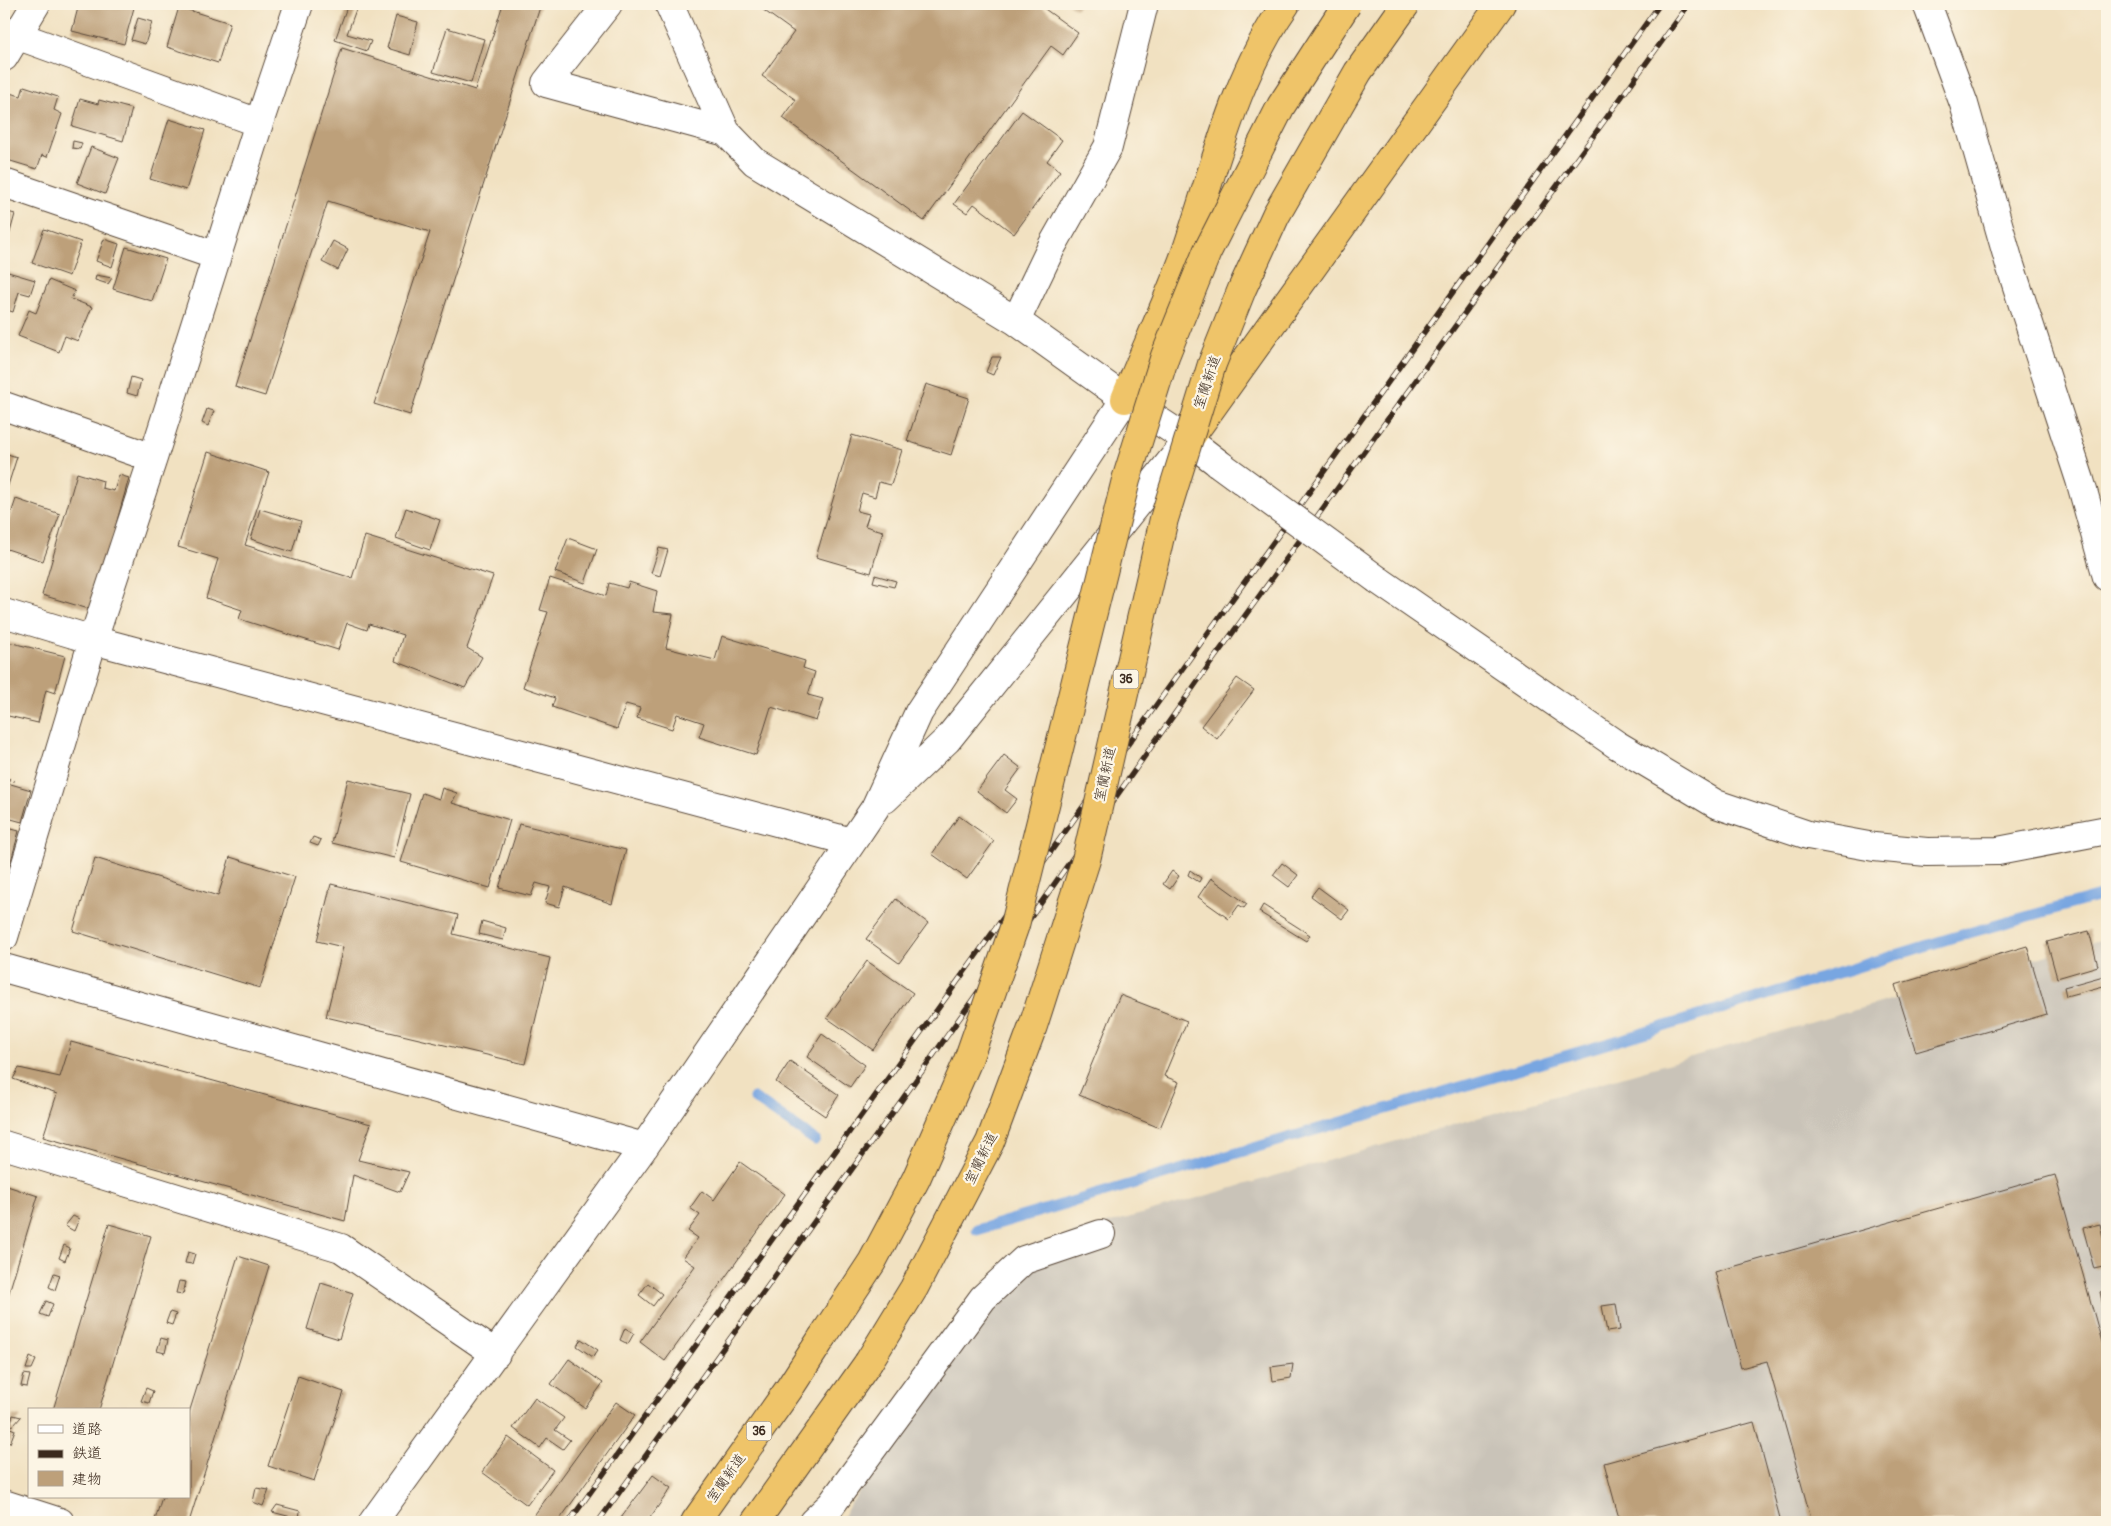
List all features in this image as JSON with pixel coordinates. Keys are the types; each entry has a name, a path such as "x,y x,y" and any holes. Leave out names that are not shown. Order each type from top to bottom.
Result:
{"highway":[{"path":"1125,399 1185,253 1233,104 1273,23 1286,4"},
{"name":"室蘭新道","path":"695,1522 788,1389 872,1262 916,1180 968,1060 1015,925 1126,480 1165,356 1206,252 1281,106 1347,4"},
{"name":"室蘭新道","path":"755,1522 868,1363 914,1288 990,1142 1033,1026 1086,860 1164,519 1212,364 1242,289 1276,215 1358,72 1406,4"},
{"path":"1188,440 1501,4"}],"street":[{"path":"36,4 10,46 259,123"},
{"path":"4,937 93,640 299,4"},
{"path":"608,4 546,83 726,132"},
{"path":"669,4 726,132 755,162 1016,320 1125,399 1188,440 1378,580 1617,745 1716,804 1808,835 1874,847 1927,852 1998,851 2107,830"},
{"path":"1016,320 1052,246 1108,147 1144,4"},
{"path":"1927,4 1964,104 2009,262 2080,480 2107,577"},
{"path":"4,183 217,256"},
{"path":"373,1522 644,1147 852,842 874,808 919,712 1125,399"},
{"path":"4,406 153,458"},
{"path":"874,808 947,740 1188,440"},
{"path":"4,613 93,640 852,842"},
{"path":"4,968 644,1147"},
{"path":"4,1145 341,1248 496,1354"},
{"path":"813,1522 831,1505 983,1298 1024,1260 1101,1234"},
{"path":"4,1504 60,1522"}],"shaded area":[{"path":"2107,938 2107,1522 839,1522 1019,1249"}],"building":[{"path":"79,4 135,4 124,44 72,31"},
{"path":"348,4 358,4 347,34 371,41 367,51 335,40"},
{"path":"503,4 541,4 410,415 374,404 430,232 328,201 265,396 235,387 342,48 475,90"},
{"path":"755,4 1038,4 1078,33 1063,55 1051,46 924,221 783,118 796,100 762,76 794,32"},
{"path":"1068,4 1080,4 1076,9"},
{"path":"179,7 230,23 218,63 167,47"},
{"path":"396,16 418,22 410,55 387,48"},
{"path":"138,18 152,22 145,44 131,40"},
{"path":"447,28 484,39 471,83 433,72"},
{"path":"24,86 58,97 54,110 62,114 47,157 42,155 37,169 4,159 4,109 9,93 21,96"},
{"path":"80,99 98,104 99,100 132,109 123,141 72,126"},
{"path":"1022,111 1062,140 1047,161 1060,171 1014,234 974,204 967,213 954,204"},
{"path":"169,119 205,130 186,190 150,179"},
{"path":"73,141 82,143 80,149 72,148"},
{"path":"91,147 119,158 105,194 77,183"},
{"path":"4,211 15,214 6,247 4,247"},
{"path":"44,229 81,242 69,276 32,263"},
{"path":"104,239 119,244 112,267 96,261"},
{"path":"333,241 348,249 338,270 322,262"},
{"path":"126,247 166,259 152,301 113,289"},
{"path":"8,272 35,280 30,295 19,292 13,312 4,309 4,285"},
{"path":"96,275 112,278 108,284 95,280"},
{"path":"49,280 75,291 71,299 92,307 78,341 65,336 59,352 18,336 29,310 36,313"},
{"path":"992,357 1001,357 993,375 986,372"},
{"path":"131,377 141,380 137,396 127,393"},
{"path":"926,384 969,398 951,455 907,441"},
{"path":"207,409 214,411 208,426 202,423"},
{"path":"852,435 902,450 891,485 879,482 875,497 862,493 857,511 869,514 865,526 883,531 871,573 816,557"},
{"path":"208,452 269,472 245,545 352,578 365,536 493,576 467,648 482,657 465,688 395,661 403,635 369,624 367,630 347,623 338,650 239,619 242,610 206,598 218,559 178,547"},
{"path":"4,453 17,457 4,498"},
{"path":"77,473 103,481 102,488 114,491 119,475 129,478 92,610 42,595"},
{"path":"16,499 60,514 43,561 4,548 4,535"},
{"path":"406,508 440,520 430,550 396,538"},
{"path":"260,509 301,521 292,552 251,539"},
{"path":"568,538 597,549 585,583 555,572"},
{"path":"659,548 668,550 660,576 651,573"},
{"path":"875,575 896,581 894,587 873,582"},
{"path":"550,578 606,596 609,583 627,588 629,582 657,591 653,612 673,614 666,648 715,660 722,636 805,661 803,668 815,672 808,695 823,699 816,721 771,707 756,755 699,737 704,723 677,714 672,729 637,718 640,708 626,704 617,729 552,707 555,698 523,687 548,612 540,610"},
{"path":"8,642 65,656 55,693 46,690 38,723 4,715 4,657"},
{"path":"1237,678 1254,690 1217,739 1201,726"},
{"path":"1004,755 1021,768 1005,790 1017,799 1006,813 977,791"},
{"path":"348,779 410,794 394,858 332,843"},
{"path":"4,782 31,790 22,822 4,817"},
{"path":"442,788 457,793 452,803 510,820 490,888 401,862 422,793 439,799"},
{"path":"959,816 994,841 967,879 932,854"},
{"path":"519,824 626,850 612,904 565,887 559,907 545,903 550,887 536,883 531,896 499,888"},
{"path":"4,827 19,831 10,865 4,863"},
{"path":"313,837 321,840 318,846 310,843"},
{"path":"230,857 295,877 260,988 73,931 95,858 218,896"},
{"path":"1282,863 1298,875 1289,887 1273,875"},
{"path":"1190,870 1201,878 1199,882 1188,875"},
{"path":"1172,871 1179,876 1170,889 1163,884"},
{"path":"1211,878 1247,904 1244,908 1239,905 1229,919 1198,897"},
{"path":"331,884 458,915 453,934 550,958 525,1064 326,1017 343,947 317,941"},
{"path":"1318,887 1349,910 1342,919 1311,896"},
{"path":"896,899 928,923 899,963 866,939"},
{"path":"1263,905 1310,935 1306,941 1259,912"},
{"path":"482,921 506,928 503,940 479,934"},
{"path":"2089,931 2098,966 2057,978 2047,942"},
{"path":"2027,946 2047,1014 1916,1052 1895,985"},
{"path":"867,961 913,993 873,1050 827,1018"},
{"path":"2107,975 2107,985 2066,996 2064,987"},
{"path":"1120,995 1187,1021 1164,1076 1179,1082 1160,1128 1079,1095"},
{"path":"822,1034 865,1065 850,1087 807,1057"},
{"path":"71,1042 371,1124 358,1160 409,1172 400,1192 353,1175 345,1221 43,1137 57,1094 13,1079 19,1068 60,1077"},
{"path":"790,1061 839,1095 825,1116 776,1082"},
{"path":"740,1162 785,1194 665,1361 640,1342 695,1266 683,1258 698,1238 688,1231 700,1215 690,1208 702,1191 714,1200"},
{"path":"2055,1175 2107,1360 2107,1522 1812,1522 1767,1361 1741,1368 1715,1272"},
{"path":"4,1185 38,1196 4,1309"},
{"path":"73,1216 79,1219 74,1231 65,1226"},
{"path":"109,1224 151,1236 100,1408 54,1408"},
{"path":"2100,1224 2107,1255 2107,1266 2094,1269 2083,1228"},
{"path":"64,1245 70,1248 65,1261 59,1258"},
{"path":"188,1252 195,1254 192,1264 185,1263"},
{"path":"238,1256 269,1266 189,1522 163,1522 155,1520 162,1498 190,1498 190,1410"},
{"path":"2107,1271 2107,1285 2106,1285 2104,1272"},
{"path":"54,1273 60,1275 55,1290 49,1287"},
{"path":"179,1281 186,1282 183,1294 176,1293"},
{"path":"321,1283 353,1293 339,1339 307,1329"},
{"path":"648,1283 662,1294 653,1306 639,1295"},
{"path":"2107,1290 2107,1304 2103,1305 2100,1292"},
{"path":"46,1301 53,1304 48,1317 40,1314"},
{"path":"1616,1304 1620,1330 1607,1332 1602,1306"},
{"path":"170,1312 176,1314 172,1325 166,1323"},
{"path":"625,1328 634,1333 628,1344 620,1340"},
{"path":"161,1338 168,1340 165,1353 157,1351"},
{"path":"581,1339 598,1350 593,1357 577,1346"},
{"path":"30,1357 36,1360 32,1369 26,1369"},
{"path":"569,1359 603,1383 585,1408 551,1384"},
{"path":"1293,1364 1291,1378 1273,1381 1271,1367"},
{"path":"24,1374 30,1375 27,1387 21,1386"},
{"path":"298,1376 344,1392 314,1481 268,1466"},
{"path":"146,1388 153,1391 149,1403 141,1401"},
{"path":"535,1398 564,1418 555,1430 570,1440 563,1449 547,1438 540,1448 513,1428"},
{"path":"616,1402 635,1415 558,1522 530,1521"},
{"path":"13,1415 21,1417 14,1425 10,1426"},
{"path":"1754,1422 1781,1522 1620,1522 1604,1463"},
{"path":"8,1427 15,1430 10,1443 4,1441"},
{"path":"508,1437 553,1470 527,1505 482,1472"},
{"path":"653,1475 671,1488 647,1522 618,1522"},
{"path":"256,1488 269,1490 263,1506 253,1502"},
{"path":"277,1505 300,1511 299,1519 272,1512"},
{"path":"252,1518 262,1522 250,1522"}],"waterway":[{"path":"977,1230 1643,1033 1951,938 2107,894"},
{"path":"754,1098 815,1140"}],"railway":[{"path":"569,1522 1660,4"},
{"path":"598,1522 901,1101 1202,675 1689,4"}]}
